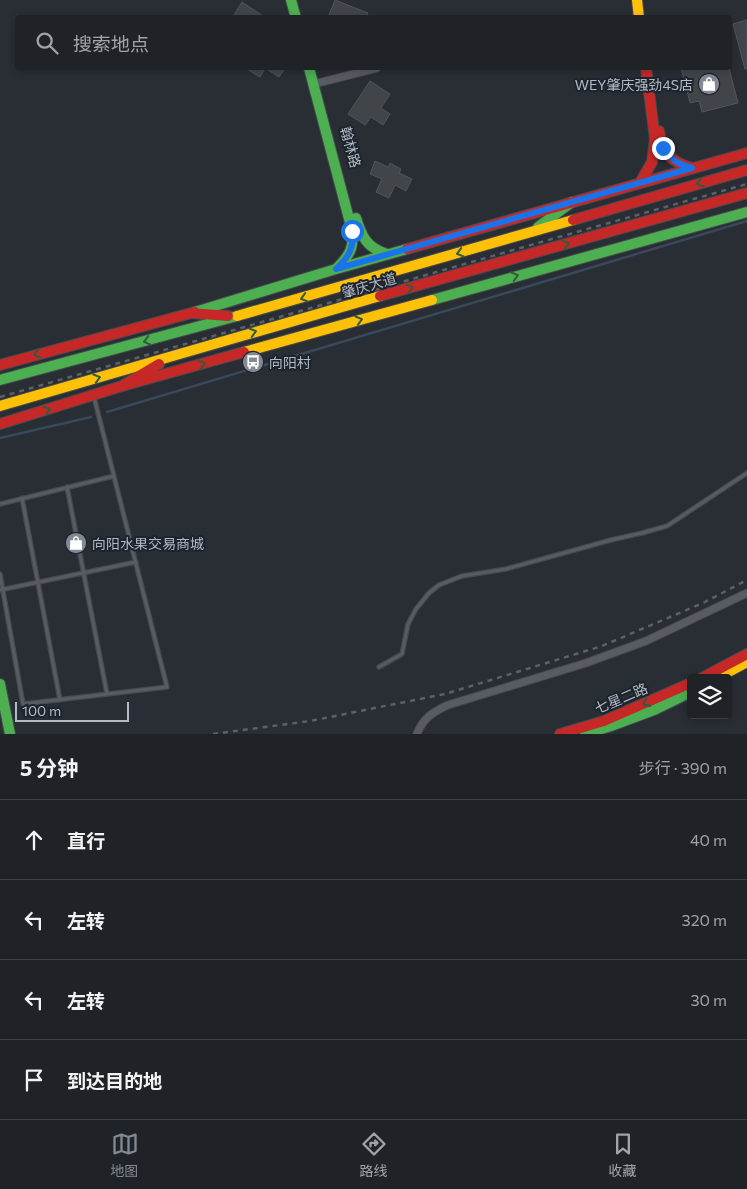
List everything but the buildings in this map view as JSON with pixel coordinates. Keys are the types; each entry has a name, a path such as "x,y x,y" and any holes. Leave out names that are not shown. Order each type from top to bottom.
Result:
{"main road":[{"path":"291,0 295,15"},
{"path":"297,0 301,15"},
{"path":"637,0 640,15"},
{"path":"644,0 646,15"},
{"name":"翰林路","path":"310,70 317,83"},
{"name":"翰林路","path":"316,70 317,83 356,232"},
{"path":"640,183 654,159 655,139 646,70"},
{"path":"652,70 663,148 672,160 682,166 692,168"},
{"path":"0,364 191,313 387,254 747,153"},
{"name":"肇庆大道","path":"0,380 238,316 747,170"},
{"name":"肇庆大道","path":"0,406 379,296 747,193"},
{"path":"529,233 572,202"},
{"path":"0,424 122,386 747,212"},
{"path":"336,269 351,251 356,232 370,246 381,253 387,254"},
{"path":"191,313 238,316"},
{"path":"122,386 174,356"},
{"path":"710,674 747,654"},
{"path":"725,674 747,662"},
{"path":"0,684 10,734"},
{"name":"七星二路","path":"560,734 604,721 687,685"},
{"name":"七星二路","path":"585,734 654,710 687,694"}],"street":[{"path":"317,83 369,70"},
{"path":"417,734 421,724 428,716 448,704 586,663 646,641 747,593"}],"lane":[{"path":"0,574 1,590 23,704 168,688 93,395"},
{"path":"379,667 402,654 408,624 416,609 429,593 439,585 462,576 506,569 667,526 747,473"},
{"path":"0,504 114,476"},
{"path":"67,487 107,694"},
{"path":"22,498 60,700"},
{"path":"1,590 136,562"}],"waterway":[{"path":"107,412 747,221"},
{"path":"0,438 91,417"}],"railway":[{"path":"0,397 747,184"},
{"path":"213,734 310,721 445,694 602,646 703,603 747,580"}],"traffic: fast":[{"path":"291,0 295,15"},
{"path":"310,70 352,230 352,247 337,268"},
{"path":"538,227 572,202"},
{"path":"432,300 747,212"},
{"path":"356,218 366,241 375,249 387,254"},
{"path":"195,312 407,249"},
{"path":"0,380 237,316"},
{"path":"0,684 10,734"},
{"path":"585,734 654,710 687,694"}],"traffic: slow":[{"path":"637,0 639,15"},
{"path":"237,316 573,220"},
{"path":"0,406 380,296"},
{"path":"244,352 432,300"},
{"path":"724,674 747,662"}],"traffic: jam":[{"path":"640,183 652,162 655,139 646,70"},
{"path":"659,131 662,145 669,156 678,163 692,168"},
{"path":"407,249 747,153"},
{"path":"573,220 747,170"},
{"path":"380,296 747,193"},
{"path":"0,365 195,312"},
{"path":"191,313 228,316"},
{"path":"0,424 122,386 244,352"},
{"path":"122,386 159,364"},
{"path":"710,674 747,654"},
{"path":"560,734 604,721 687,685"}],"place":[{"name":"WEY肇庆强劲4S店","path":"709,84"},
{"name":"向阳村","path":"253,362"},
{"name":"向阳水果交易商城","path":"76,543"}],"route":[{"path":"352,231 354,238 351,251 336,269 692,168 682,166 672,160 663,148"}]}
